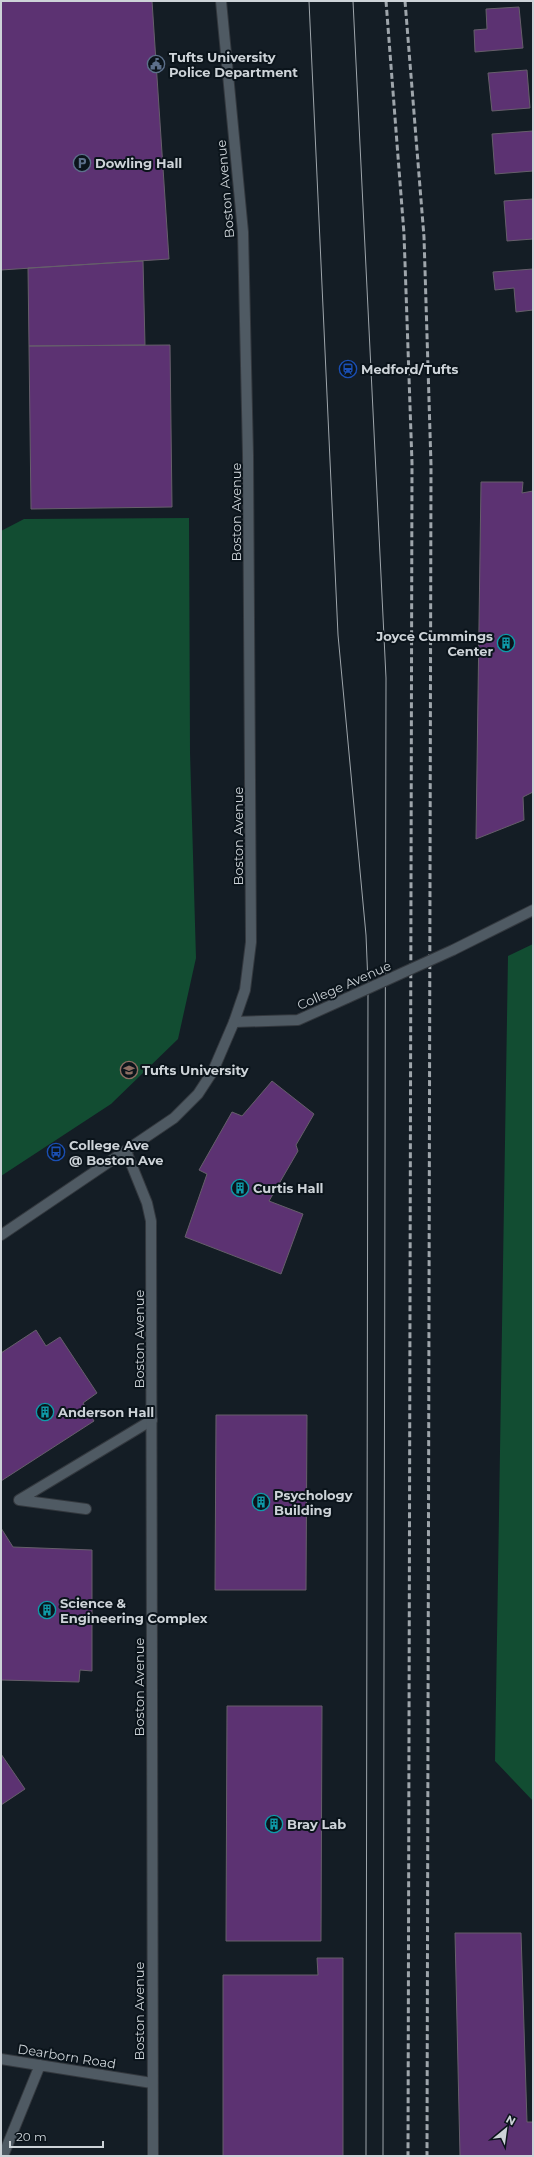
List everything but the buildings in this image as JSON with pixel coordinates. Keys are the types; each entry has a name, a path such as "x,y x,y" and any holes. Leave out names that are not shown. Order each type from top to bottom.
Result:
{"street":[{"name":"Boston Avenue","path":"221,1 243,232 248,463 251,942 245,990 234,1022"},
{"name":"College Avenue","path":"234,1022 298,1020 453,950 533,910"},
{"path":"1,1235 165,1126 198,1094 213,1071 234,1022"},
{"name":"Boston Avenue","path":"126,1151 147,1203 151,1221 152,2156"},
{"path":"86,1509 19,1500 152,1420"},
{"name":"Dearborn Road","path":"1,2059 152,2083"},
{"path":"3,2156 40,2065"}],"green space":[{"path":"189,518 190,752 196,958 178,1039 111,1104 1,1176 1,531 24,519"},
{"path":"533,944 533,1801 495,1761 508,956"}],"tram line":[{"path":"309,1 338,635 366,935 368,984 366,2156"},
{"path":"353,1 386,678 383,2156"}],"railway":[{"path":"386,1 404,234 412,463 408,2156"},
{"path":"405,1 424,237 431,465 427,2156"}],"place":[{"name":"Tufts University Police Department","path":"156,64"},
{"name":"Dowling Hall","path":"82,163"},
{"name":"Medford/Tufts","path":"348,369"},
{"name":"Joyce Cummings Center","path":"506,643"},
{"name":"Tufts University","path":"129,1070"},
{"name":"College Ave @ Boston Ave","path":"56,1152"},
{"name":"Curtis Hall","path":"240,1188"},
{"name":"Anderson Hall","path":"45,1412"},
{"name":"Psychology Building","path":"261,1502"},
{"name":"Science & Engineering Complex","path":"47,1610"},
{"name":"Bray Lab","path":"274,1824"}]}
